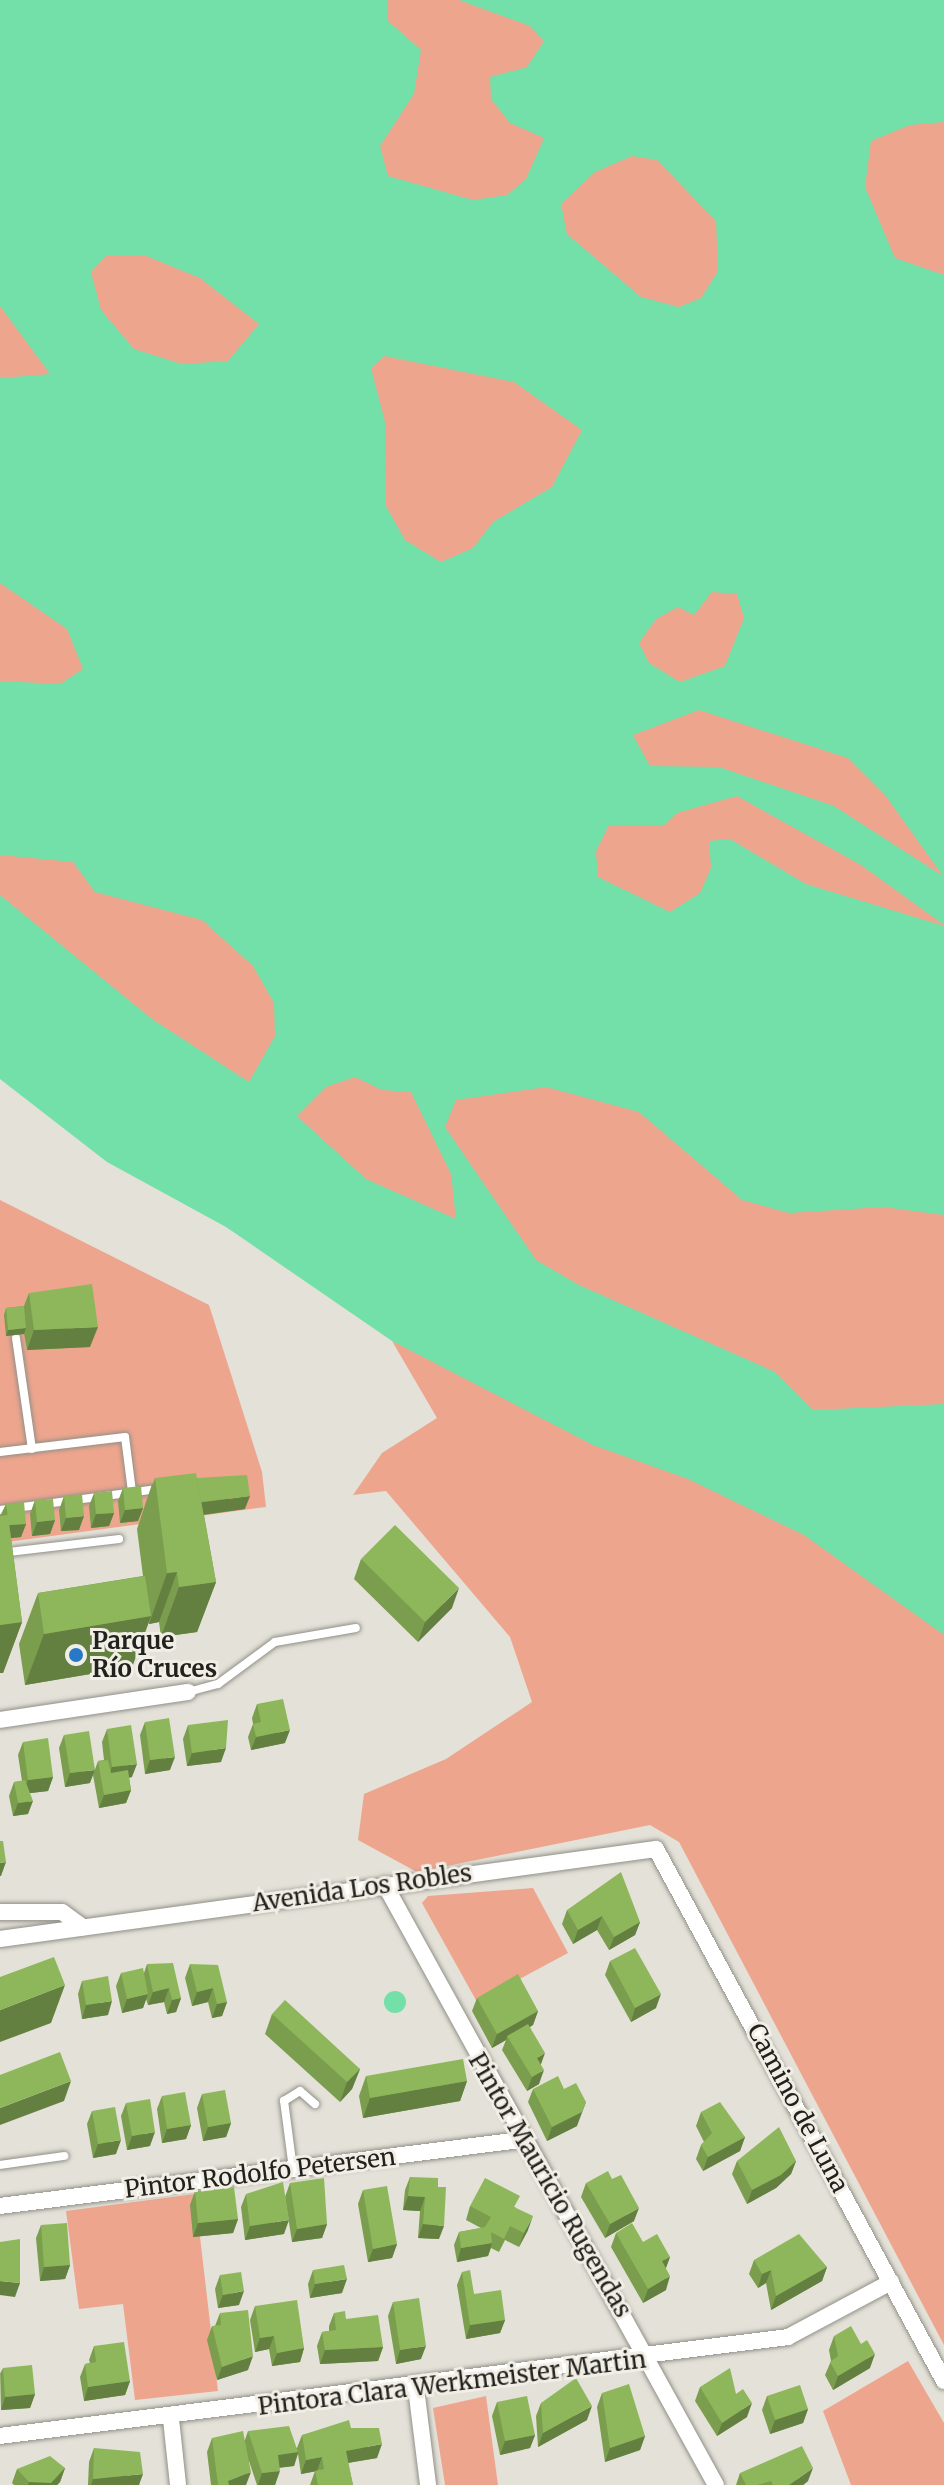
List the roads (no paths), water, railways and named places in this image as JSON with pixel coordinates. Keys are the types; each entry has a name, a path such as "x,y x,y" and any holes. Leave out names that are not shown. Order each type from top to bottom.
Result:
{"street":[{"path":"0,1720 188,1692"},
{"name":"Avenida Los Robles","path":"0,1939 642,1846"},
{"name":"Camino de Luna","path":"642,1846 667,1861 944,2381"},
{"name":"Pintor Mauricio Rugendas","path":"385,1885 520,2140 649,2359 716,2485"},
{"path":"0,1912 62,1912 83,1927"},
{"name":"Pintor Rodolfo Petersen","path":"0,2206 520,2140"},
{"name":"Pintora Clara Werkmeister Martin","path":"0,2436 171,2419 649,2359 788,2337 891,2282"},
{"path":"416,2388 428,2485"},
{"path":"171,2419 178,2485"}],"lane":[{"path":"16,1338 32,1449"},
{"path":"0,1452 125,1437 132,1492"},
{"path":"0,1510 176,1486"},
{"path":"0,1553 119,1539"},
{"path":"188,1692 218,1684 275,1642 356,1628"},
{"path":"293,2169 284,2101 300,2091 315,2104"},
{"path":"0,2165 64,2156"}],"place":[{"name":"Parque Río Cruces","path":"76,1655"}]}
